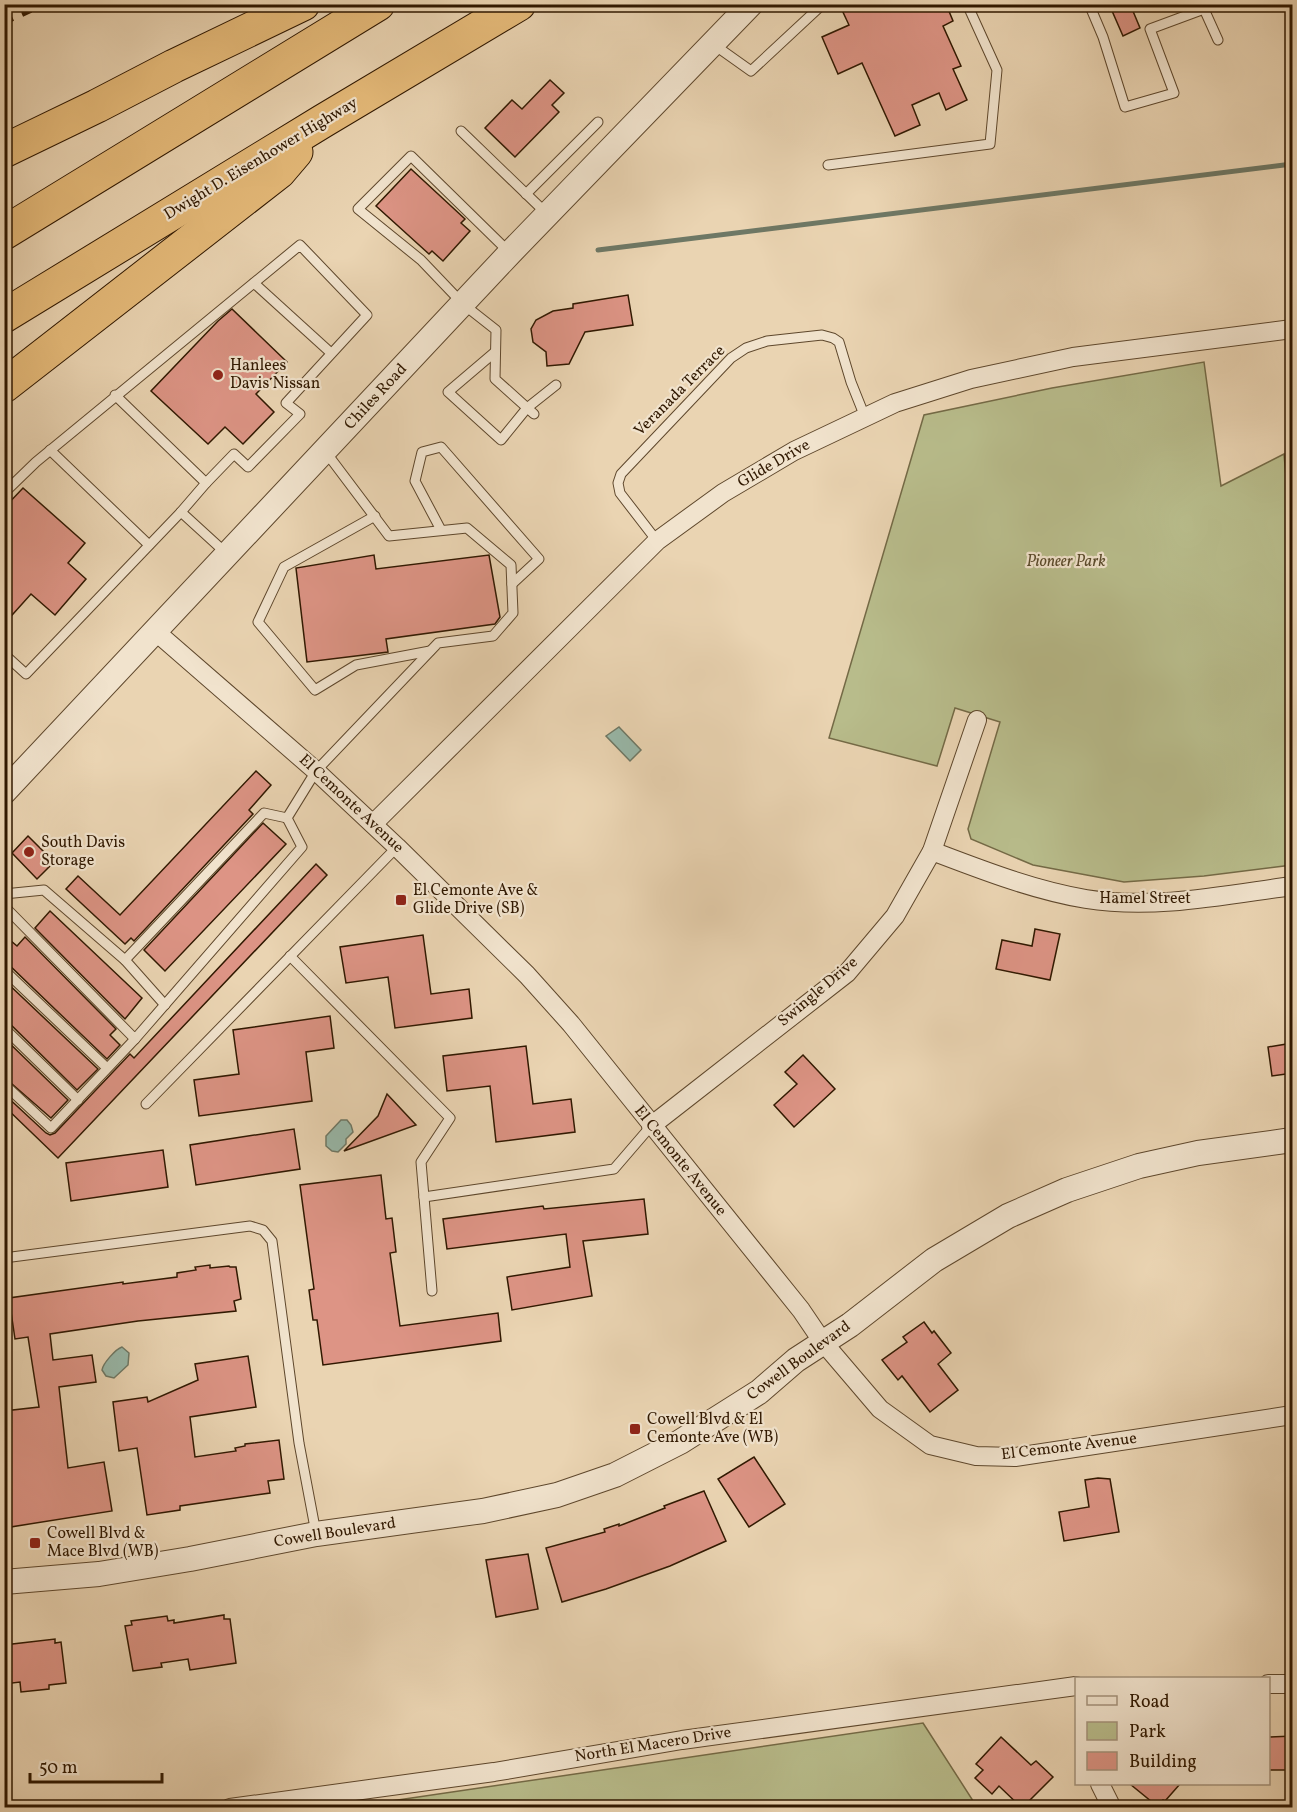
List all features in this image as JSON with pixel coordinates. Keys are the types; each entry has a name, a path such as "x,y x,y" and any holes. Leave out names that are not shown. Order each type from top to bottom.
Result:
{"highway":[{"path":"4,151 303,4"},
{"path":"4,233 378,4"},
{"name":"Dwight D. Eisenhower Highway","path":"4,316 322,121 519,4"},
{"path":"4,386 279,172 322,121"}],"street":[{"name":"Chiles Road","path":"4,792 510,253 751,4"},
{"name":"Glide Drive","path":"373,824 657,540 723,493 794,451 865,417 921,395 971,379 1073,357 1293,329"},
{"name":"El Cemonte Avenue","path":"155,631 316,771 397,846 527,975 571,1024 801,1310 822,1341 880,1409 930,1445 975,1456 1015,1457 1293,1414"},
{"name":"Swingle Drive","path":"651,1126 847,973 896,916 932,851 977,720"},
{"name":"Hamel Street","path":"932,851 1034,887 1087,899 1175,902 1293,886"},
{"name":"Cowell Boulevard","path":"4,1582 99,1574 316,1534 483,1511 557,1494 615,1475 681,1442 759,1392 796,1360 822,1341 850,1325 934,1260 1008,1216 1067,1190 1139,1166 1186,1156 1293,1140"},
{"path":"1270,1684 1293,1684"},
{"name":"North El Macero Drive","path":"230,1808 494,1772 682,1740 1075,1686"},
{"path":"1100,1785 1112,1808"}],"lane":[{"path":"713,44 751,71 823,4"},
{"path":"828,165 990,144 997,70 967,4"},
{"path":"1089,4 1103,37 1125,107 1174,93 1150,29 1204,7 1218,40"},
{"path":"526,194 598,122"},
{"path":"460,131 548,215"},
{"path":"510,253 411,156 358,209 421,260 463,304 496,330 495,378 530,411"},
{"path":"4,493 115,396 300,245 367,315 286,403 300,414 248,467 234,454 26,674 4,654"},
{"path":"254,283 332,353"},
{"name":"Veranada Terrace","path":"657,540 620,493 618,483 621,474 732,358 746,348 766,341 822,335 839,342 865,417"},
{"path":"495,352 448,392 501,440 556,384"},
{"path":"115,396 206,483"},
{"path":"441,530 415,481 422,452 441,447 539,559 512,584"},
{"path":"51,450 149,545"},
{"path":"287,818 316,771 438,643 493,636 513,613 511,565 467,528 390,536 325,451"},
{"path":"181,512 226,554"},
{"path":"375,516 284,567 258,622 315,690 356,664 430,651"},
{"path":"125,960 264,813 287,818"},
{"path":"4,1084 51,1128 135,1039 302,847 287,818"},
{"path":"146,1104 397,846"},
{"path":"4,894 44,890 125,960 165,1005"},
{"path":"4,906 135,1039"},
{"path":"290,956 450,1118 421,1162 432,1291"},
{"path":"4,970 107,1068"},
{"path":"4,1028 78,1100"},
{"path":"424,1197 614,1169 651,1126"},
{"path":"4,1258 250,1226 263,1230 272,1241 299,1443 316,1534"}],"green space":[{"name":"Pioneer Park","path":"1204,362 1221,486 1284,454 1292,545 1292,865 1204,876 1124,882 1033,865 971,839 968,829 1000,722 955,708 937,766 829,738 924,415 1052,388"},
{"path":"923,1723 977,1807 350,1807"}],"shaded area":[{"path":"619,727 641,750 630,761 606,736"},
{"path":"341,1120 347,1120 353,1132 338,1152 332,1151 326,1146 326,1136"},
{"path":"122,1347 129,1353 128,1365 114,1378 106,1376 102,1370 105,1364 113,1353"}],"building":[{"path":"854,4 946,4 953,21 943,26 961,66 953,69 967,100 946,110 939,93 912,105 920,125 895,136 862,63 838,74 822,37 849,25 842,10"},
{"path":"1109,4 1130,4 1140,28 1123,36"},
{"path":"550,80 564,93 552,105 559,112 515,157 485,128 512,100 522,109"},
{"path":"411,169 465,219 461,223 470,231 443,261 432,251 429,254 376,206"},
{"path":"628,295 633,325 585,332 569,364 547,366 546,352 533,342 531,329 536,320 553,311 573,308 573,304"},
{"path":"232,309 287,362 256,394 274,412 243,444 225,427 208,444 151,391"},
{"path":"23,488 85,543 68,563 86,579 55,615 31,594 4,624 4,508"},
{"path":"374,555 376,569 489,555 500,617 495,624 386,639 388,652 307,662 296,568"},
{"path":"256,771 271,785 249,810 253,814 134,941 131,938 125,944 66,889 78,876 120,915"},
{"path":"263,823 286,844 165,971 144,950"},
{"path":"28,836 54,862 37,879 12,853"},
{"path":"316,864 327,875 58,1158 4,1106 4,1094 46,1133 50,1135 55,1133 130,1054 134,1058"},
{"path":"50,911 142,998 125,1019 35,928"},
{"path":"1035,929 1060,934 1050,980 996,969 1002,940 1032,946"},
{"path":"4,935 17,946 25,937 116,1029 110,1035 120,1045 107,1059 9,965 4,963"},
{"path":"423,935 431,994 469,989 472,1018 395,1028 388,977 346,983 340,947"},
{"path":"4,980 98,1069 77,1090 9,1023 4,1021"},
{"path":"330,1016 334,1048 306,1052 312,1101 199,1116 194,1080 239,1074 233,1030"},
{"path":"4,1038 68,1100 51,1118 4,1077"},
{"path":"1293,1043 1293,1073 1272,1076 1268,1047"},
{"path":"526,1046 533,1104 571,1099 575,1132 496,1142 490,1086 447,1091 443,1056"},
{"path":"803,1055 835,1089 794,1127 774,1105 797,1084 785,1072"},
{"path":"387,1094 416,1125 344,1151 378,1116"},
{"path":"294,1129 300,1169 196,1185 190,1145"},
{"path":"163,1150 168,1187 71,1201 66,1163"},
{"path":"381,1175 386,1219 392,1218 396,1252 390,1253 400,1326 498,1313 501,1341 323,1365 317,1320 313,1320 309,1290 314,1289 300,1185"},
{"path":"644,1199 648,1234 583,1241 592,1296 512,1310 507,1277 570,1267 566,1234 447,1249 443,1219 543,1206 544,1209"},
{"path":"210,1265 210,1268 236,1267 241,1299 234,1301 236,1311 138,1321 50,1334 53,1360 92,1355 96,1382 59,1387 68,1468 104,1462 112,1511 4,1528 4,1411 39,1407 28,1337 15,1339 9,1298 177,1277 177,1273"},
{"path":"924,1322 951,1353 938,1364 958,1390 930,1412 902,1376 898,1380 882,1360 907,1342 903,1337"},
{"path":"248,1356 256,1407 190,1417 195,1457 236,1451 235,1448 245,1446 245,1444 279,1440 284,1479 268,1481 270,1493 180,1506 180,1510 147,1515 137,1448 119,1451 113,1402 147,1397 148,1402 198,1380 195,1364"},
{"path":"754,1457 785,1504 749,1527 718,1479"},
{"path":"1110,1479 1119,1532 1064,1541 1059,1512 1089,1507 1085,1480"},
{"path":"704,1491 726,1541 670,1566 562,1602 546,1548 605,1532 604,1529 619,1524 619,1526"},
{"path":"528,1554 538,1609 496,1617 486,1560"},
{"path":"224,1615 224,1619 230,1619 236,1663 190,1670 188,1659 161,1663 162,1667 133,1671 125,1626 132,1625 131,1621 167,1616 168,1621 174,1620 174,1623"},
{"path":"55,1639 55,1643 61,1642 66,1683 49,1685 49,1689 21,1692 20,1682 4,1684 4,1645"},
{"path":"1293,1736 1293,1770 1270,1770 1270,1737"},
{"path":"1001,1737 1031,1765 1036,1761 1053,1777 1022,1808 999,1786 992,1794 975,1778 983,1770 976,1764"},
{"path":"1131,1785 1179,1785 1165,1801 1163,1800 1157,1806"}],"waterway":[{"path":"598,250 1292,164"}],"railway":[{"path":"4,8 13,4"},
{"path":"4,23 45,4"}],"place":[{"name":"Hanlees Davis Nissan","path":"218,375"},
{"name":"South Davis Storage","path":"29,852"},
{"name":"El Cemonte Ave & Glide Drive (SB)","path":"401,900"},
{"name":"Cowell Blvd & El Cemonte Ave (WB)","path":"635,1429"},
{"name":"Cowell Blvd & Mace Blvd (WB)","path":"35,1543"}]}
